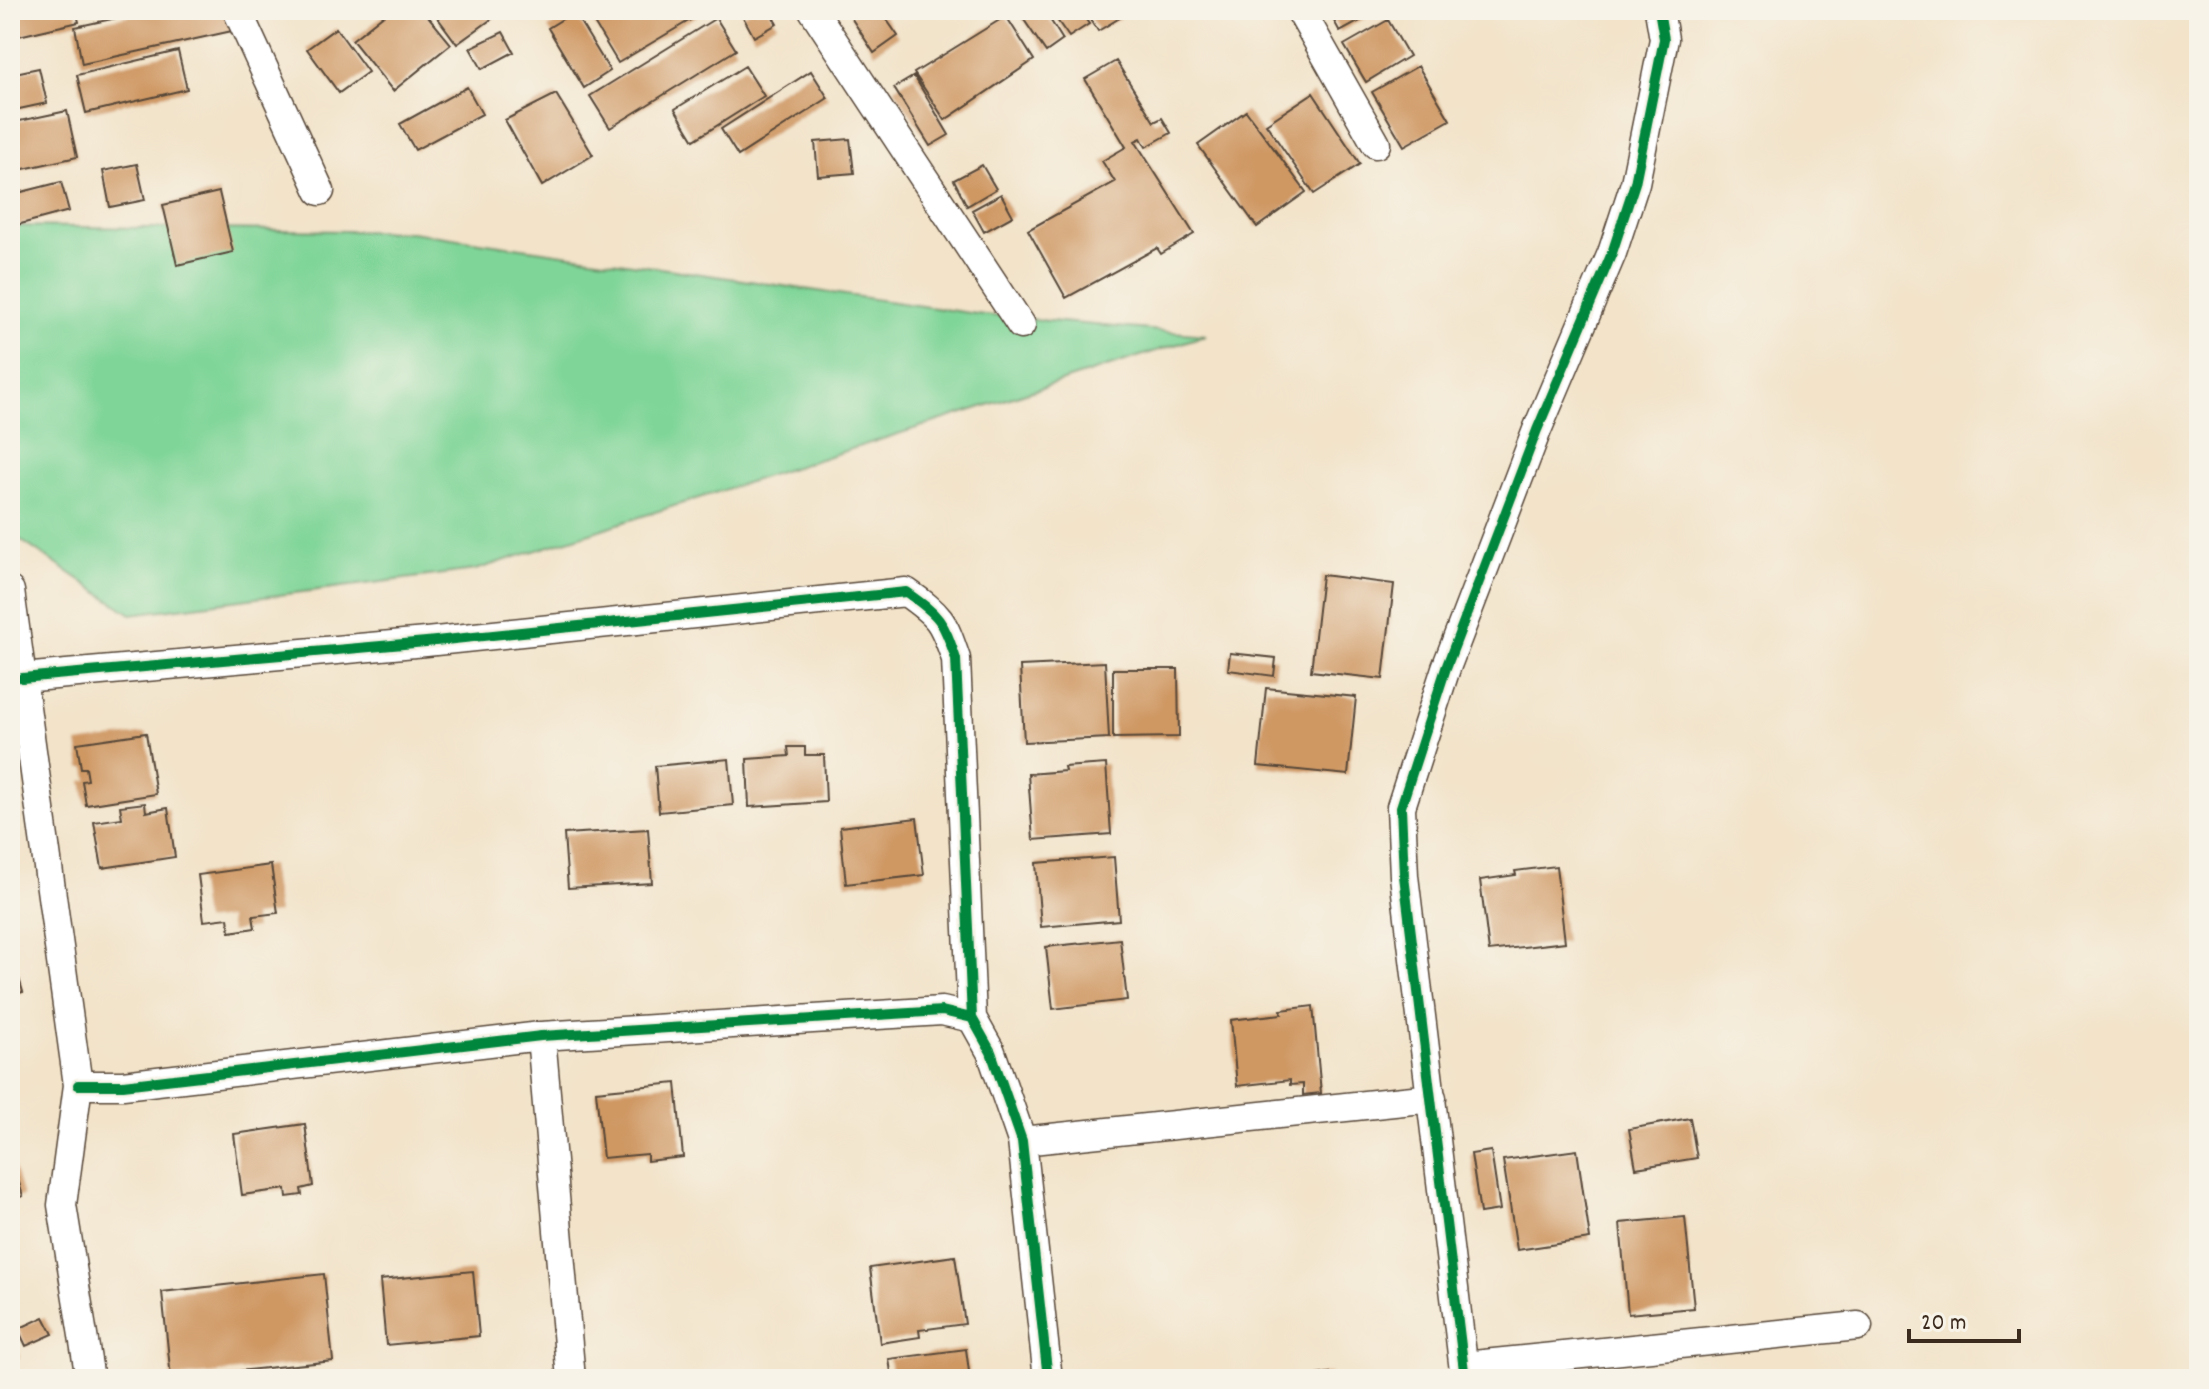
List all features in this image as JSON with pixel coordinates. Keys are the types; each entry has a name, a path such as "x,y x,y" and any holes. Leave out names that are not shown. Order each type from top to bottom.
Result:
{"street":[{"path":"237,10 320,191"},
{"path":"813,10 1021,325"},
{"path":"1300,10 1376,144"},
{"path":"1659,10 1664,39 1635,183 1612,253 1537,430 1446,668 1401,807 1404,876 1464,1373 1858,1326"},
{"path":"10,591 78,1085 62,1205 90,1379"},
{"path":"22,678 426,642 906,592 934,612 946,630 956,659 972,1018 991,1052 1022,1141 1048,1379"},
{"path":"78,1085 123,1085 541,1036 942,1011 972,1018"},
{"path":"541,1036 571,1379"},
{"path":"1022,1141 1432,1098"}],"green space":[{"path":"10,226 411,232 984,315 1206,335 475,570 131,614 10,533"}],"building":[{"path":"10,10 76,10 79,22 10,38"},
{"path":"153,10 227,10 232,31 82,64 75,27"},
{"path":"390,10 423,10 451,44 393,91 352,40"},
{"path":"432,10 504,10 457,44"},
{"path":"594,10 707,10 618,63 588,13"},
{"path":"752,10 769,10 777,24 754,37 742,15"},
{"path":"859,10 880,10 898,36 874,53 850,16"},
{"path":"1002,10 1044,10 1063,40 1046,52 1022,17 1011,16"},
{"path":"1050,10 1079,10 1089,24 1069,37"},
{"path":"1085,10 1133,10 1098,31"},
{"path":"1328,10 1380,10 1340,32"},
{"path":"574,12 610,71 584,88 548,28"},
{"path":"1006,16 1034,60 945,120 914,73"},
{"path":"716,18 736,50 610,128 590,96"},
{"path":"1388,20 1409,56 1366,82 1344,45"},
{"path":"336,28 368,72 339,93 307,49"},
{"path":"503,32 514,52 482,69 470,48"},
{"path":"178,51 187,89 86,113 77,75"},
{"path":"1116,61 1154,122 1162,118 1171,133 1146,147 1141,138 1135,141 1194,234 1161,254 1157,248 1066,298 1028,230 1115,182 1102,161 1126,147 1085,79"},
{"path":"745,66 764,96 694,140 675,109"},
{"path":"1418,66 1450,120 1404,146 1372,92"},
{"path":"39,68 47,103 10,111 10,74"},
{"path":"811,71 828,98 738,156 721,129"},
{"path":"914,76 949,135 930,146 894,88"},
{"path":"467,87 482,114 415,150 400,124"},
{"path":"1313,93 1360,164 1314,194 1266,124"},
{"path":"556,94 593,155 542,186 505,120"},
{"path":"67,111 77,157 10,172 10,123"},
{"path":"1246,111 1306,192 1257,227 1198,145"},
{"path":"850,139 854,173 818,176 815,142"},
{"path":"137,164 145,200 110,207 103,171"},
{"path":"982,165 996,189 967,206 954,180"},
{"path":"61,182 69,211 17,225 10,195"},
{"path":"219,192 233,252 177,265 163,205"},
{"path":"1001,194 1013,216 984,232 972,210"},
{"path":"1322,575 1394,584 1383,679 1311,671"},
{"path":"1230,653 1276,658 1274,676 1228,670"},
{"path":"1105,662 1109,738 1024,742 1020,666"},
{"path":"1113,669 1178,669 1179,737 1113,738"},
{"path":"1266,688 1356,697 1348,775 1258,766"},
{"path":"146,733 156,794 86,805 82,781 88,780 86,768 81,768 77,743"},
{"path":"788,747 805,747 805,755 824,755 826,802 749,807 747,759 789,756"},
{"path":"729,759 733,805 659,812 655,766"},
{"path":"1106,764 1111,834 1033,840 1028,774"},
{"path":"145,803 146,812 168,808 175,857 102,868 94,822 122,818 120,806"},
{"path":"917,818 924,875 846,884 840,827"},
{"path":"648,829 652,883 568,888 564,834"},
{"path":"1114,857 1119,920 1041,927 1036,863"},
{"path":"271,865 278,913 253,916 255,928 230,932 228,918 204,921 198,875"},
{"path":"1556,866 1565,942 1489,951 1480,880 1516,875 1515,871"},
{"path":"1120,939 1127,1000 1053,1009 1046,947"},
{"path":"10,947 23,992 10,995"},
{"path":"1313,1006 1321,1093 1303,1095 1303,1084 1290,1085 1290,1080 1237,1086 1231,1020 1282,1014 1281,1010"},
{"path":"676,1083 683,1157 647,1161 647,1154 603,1158 596,1091"},
{"path":"1690,1118 1697,1158 1636,1168 1629,1129"},
{"path":"305,1124 313,1186 301,1189 302,1195 287,1197 286,1189 242,1195 234,1134"},
{"path":"1577,1150 1590,1239 1517,1250 1503,1160"},
{"path":"1491,1151 1500,1210 1480,1213 1471,1154"},
{"path":"10,1157 23,1196 10,1200"},
{"path":"1685,1217 1694,1308 1628,1314 1620,1223"},
{"path":"955,1256 965,1324 919,1330 920,1337 880,1343 870,1268"},
{"path":"473,1271 479,1336 386,1345 380,1280"},
{"path":"324,1274 333,1361 171,1378 162,1292"},
{"path":"44,1317 53,1334 26,1346 18,1329"},
{"path":"10,1329 20,1358 10,1361"},
{"path":"966,1349 970,1379 892,1379 889,1359"},
{"path":"1330,1373 1331,1379 1303,1377"}],"cycle path":[{"path":"1465,1379 1404,876 1401,807 1446,668 1537,430 1612,253 1635,183 1664,39 1659,10"},
{"path":"22,678 426,642 906,592 939,620 956,659 972,1018"},
{"path":"78,1085 123,1085 541,1036 942,1011 972,1018 991,1052 1022,1141 1048,1379"}]}
